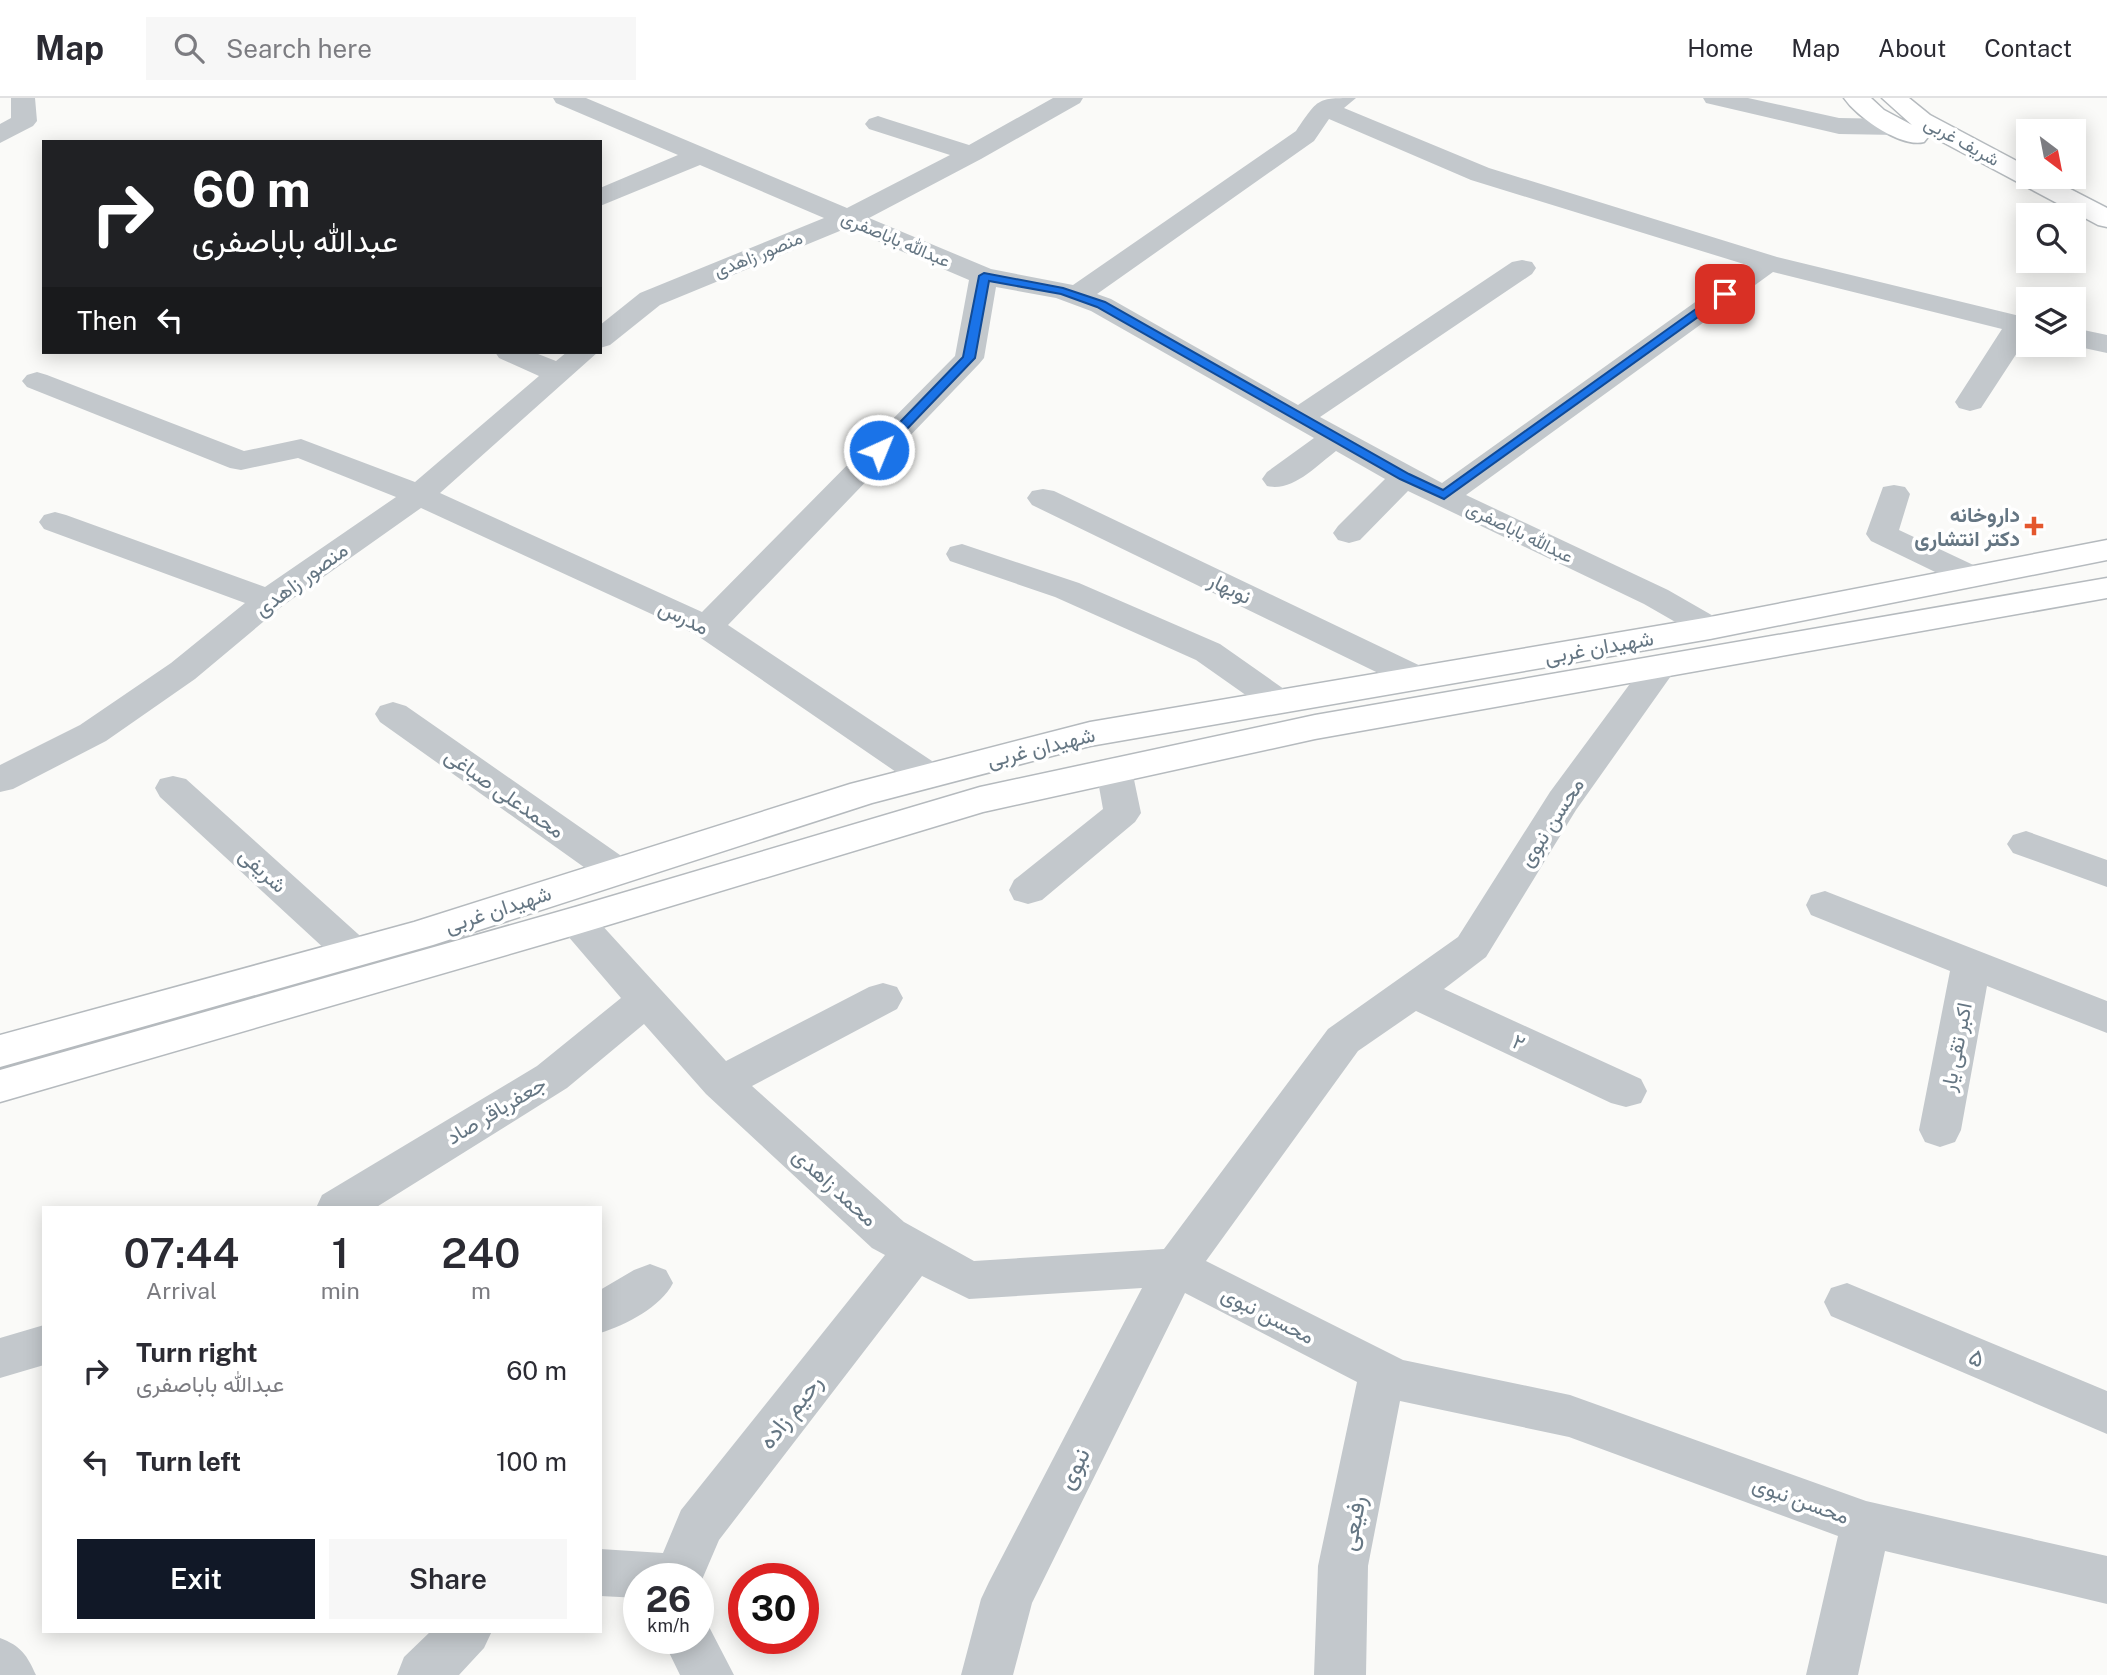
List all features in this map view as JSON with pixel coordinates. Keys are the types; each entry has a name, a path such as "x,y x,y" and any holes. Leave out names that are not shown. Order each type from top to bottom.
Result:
{"main road":[{"name":"شریف غربی","path":"1856,98 1875,115 2033,203"},
{"name":"شریف غربی","path":"1894,98 1921,120 2107,219"},
{"path":"2086,233 2107,244"},
{"name":"شهیدان غربی","path":"3,1055 354,953 863,793 1090,734 1710,628 2107,550"},
{"name":"شهیدان غربی","path":"3,1055 575,921 980,800 1114,770 1315,727 2107,588"}],"street":[{"path":"0,135 24,121 23,98"},
{"name":"عبدالله باباصفری","path":"565,98 624,111 700,155 984,276 1076,296 1101,305 1404,477 1656,597 1710,628"},
{"path":"1030,98 1064,102"},
{"path":"1715,98 1839,126 1897,127"},
{"name":"منصور زاهدی","path":"602,337 650,299 848,218 972,154 1064,102"},
{"path":"1076,296 1305,136 1334,103 1480,174 1768,263 2016,324"},
{"path":"878,124 972,154"},
{"path":"602,197 700,155"},
{"path":"1444,495 1768,263"},
{"path":"1300,417 1522,268"},
{"path":"707,627 969,358 984,276"},
{"path":"1970,402 2016,337"},
{"path":"2086,340 2107,344"},
{"path":"514,354 558,373"},
{"name":"منصور زاهدی","path":"0,780 93,733 183,671 269,600 419,495 582,354"},
{"name":"مدرس","path":"37,381 241,461 301,448 419,495 707,627 928,776"},
{"path":"1278,479 1335,437"},
{"path":"1349,533 1404,477"},
{"path":"1894,494 1882,534 1972,577"},
{"name":"نوبهار","path":"1043,498 1417,678"},
{"path":"55,522 269,600"},
{"path":"962,554 1067,590 1208,652 1279,702"},
{"name":"محسن نبوی","path":"1661,666 1563,801 1472,947 1343,1040 1175,1267 1395,1379 1570,1416 1866,1524 2107,1580"},
{"name":"محمدعلی صباغی","path":"393,714 617,871"},
{"path":"1028,890 1122,813 1114,770"},
{"name":"شریفی","path":"173,788 354,953"},
{"path":"2026,844 2107,874"},
{"path":"1825,905 2107,1018"},
{"name":"محمد زاهدی","path":"575,921 721,1083 888,1235 969,1280 1175,1267"},
{"name":"اکبر تقی یار","path":"1940,1130 1972,964"},
{"name":"۲","path":"1413,992 1626,1091"},
{"path":"721,1083 883,998"},
{"name":"جعفرباقر صاد","path":"341,1206 552,1077 646,1000"},
{"name":"رحیم زاده","path":"684,1563 699,1526 916,1250"},
{"name":"نبوی","path":"987,1675 1007,1599 1175,1267"},
{"path":"602,1313 650,1283"},
{"name":"۵","path":"1847,1302 2107,1413"},
{"path":"0,1358 42,1346"},
{"name":"رفیعی","path":"1340,1675 1343,1566 1382,1373"},
{"path":"1832,1675 1866,1524"},
{"path":"602,1572 623,1574"},
{"path":"423,1675 464,1633"},
{"path":"697,1654 708,1675"},
{"path":"0,1662 10,1675"}],"place":[{"name":"داروخانه دکتر انتشاری","path":"2034,526"}],"route":[{"path":"879,450 969,358 984,276 1063,291 1101,305 1404,477 1444,495 1725,294"}]}
